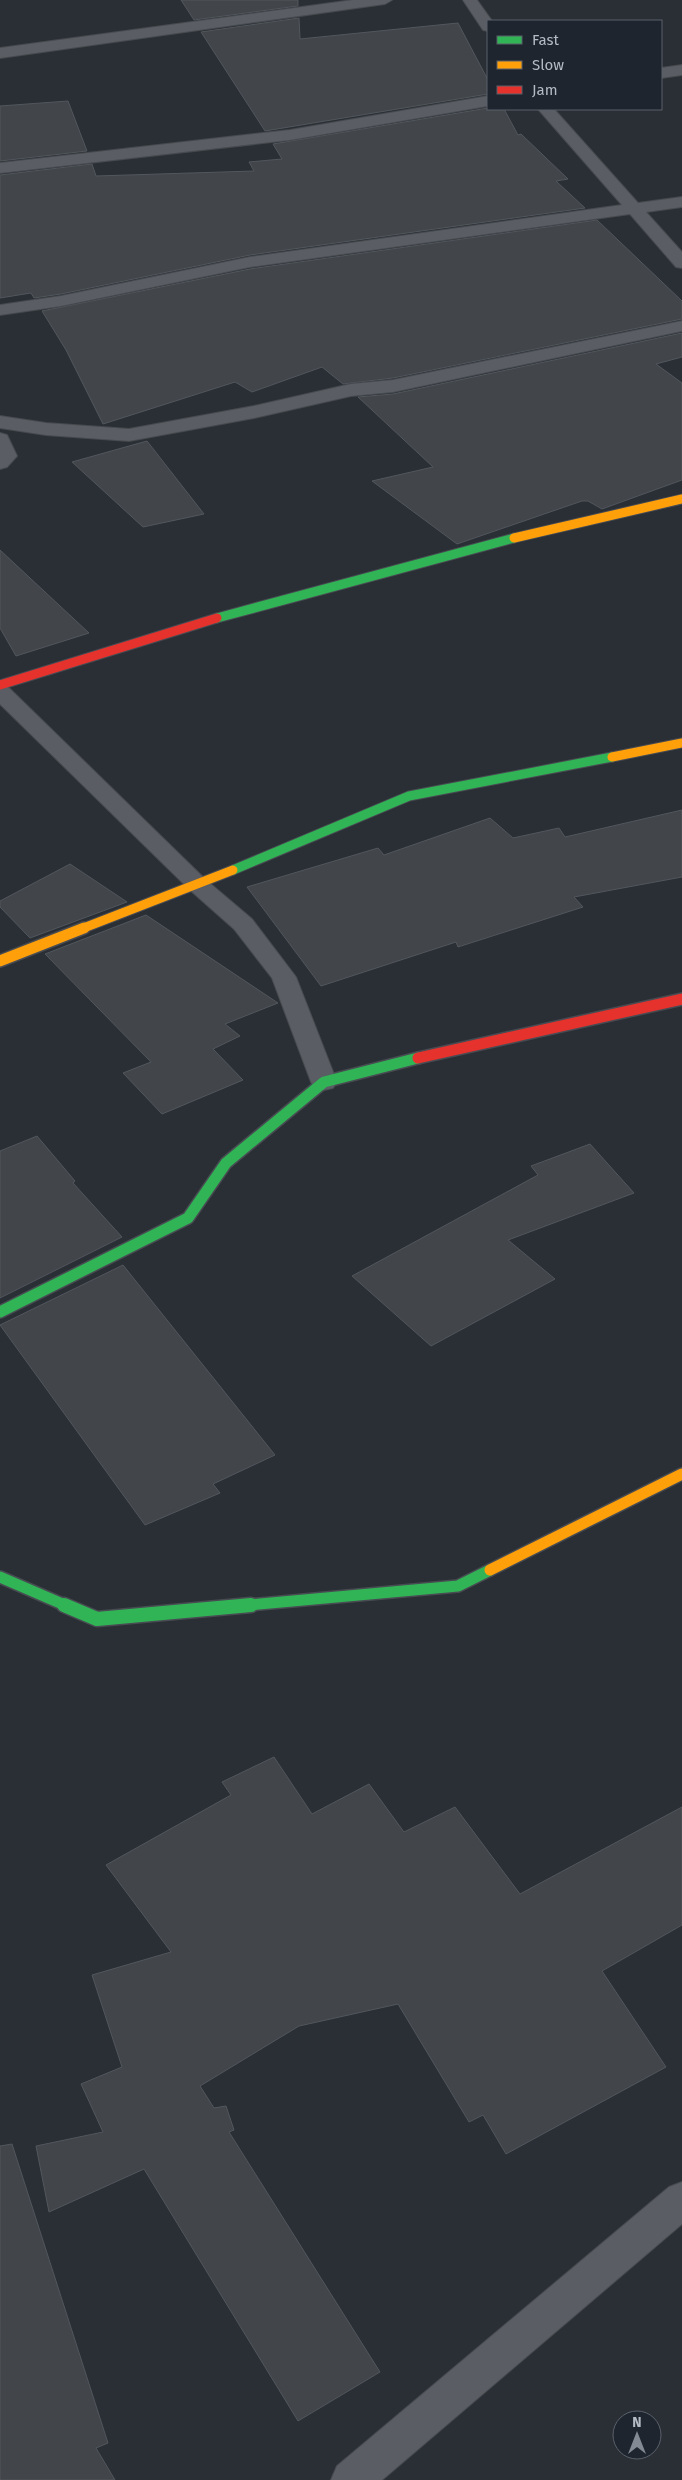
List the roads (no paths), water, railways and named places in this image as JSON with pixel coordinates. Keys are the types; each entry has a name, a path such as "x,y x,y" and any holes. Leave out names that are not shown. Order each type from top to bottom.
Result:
{"street":[{"path":"0,53 385,0"},
{"path":"470,0 487,26"},
{"path":"662,74 682,70"},
{"path":"0,168 290,135 487,101"},
{"path":"547,110 682,263"},
{"path":"0,310 61,301 250,262 682,202"},
{"path":"0,422 46,429 129,435 254,412 351,390 393,386 682,326"},
{"path":"0,439 7,456 0,463"},
{"path":"0,685 209,620 484,545 682,499"},
{"path":"0,692 198,885 243,924 284,977 324,1082"},
{"path":"0,961 198,885 409,796 682,743"},
{"path":"0,1312 188,1218 226,1163 324,1082 473,1044 682,999"},
{"path":"0,1577 97,1619 458,1586 682,1474"},
{"path":"351,2480 682,2200"}]}
